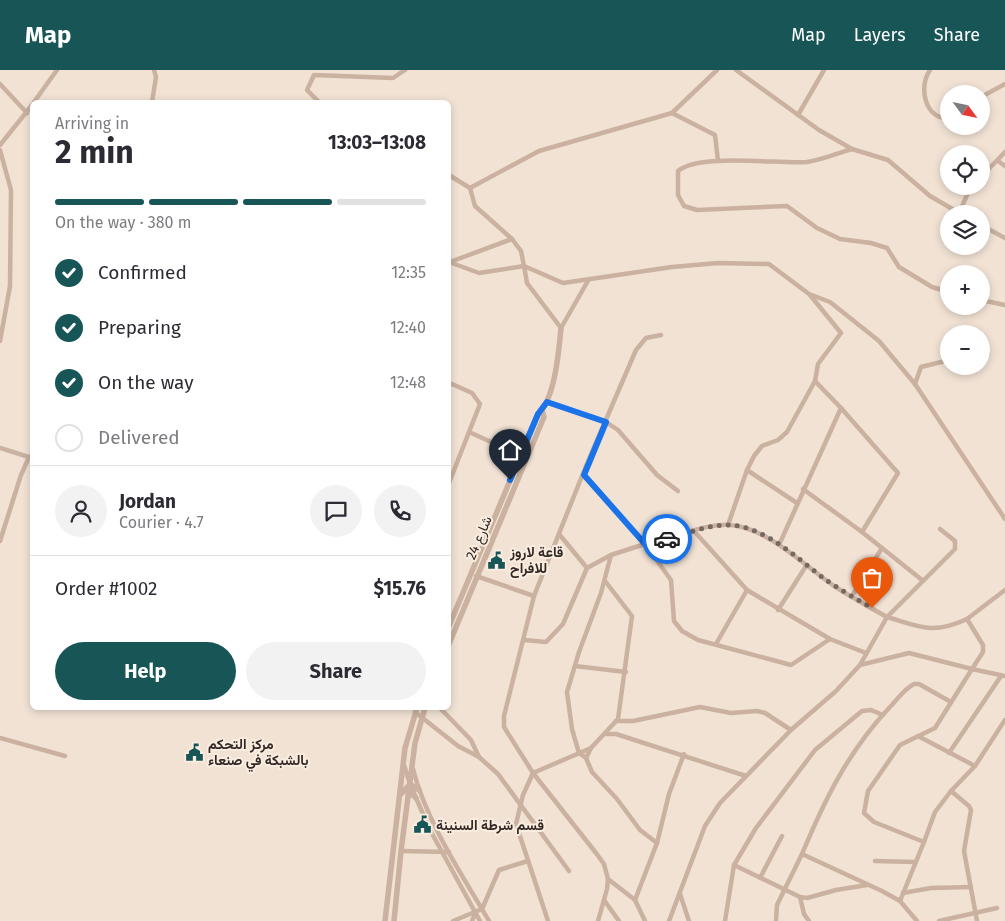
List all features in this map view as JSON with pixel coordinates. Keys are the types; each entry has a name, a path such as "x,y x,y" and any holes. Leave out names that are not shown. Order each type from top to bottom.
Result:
{"street":[{"path":"36,100 58,70"},
{"path":"152,100 156,77 154,70"},
{"path":"317,100 307,90 314,75 393,78 405,70"},
{"path":"470,188 539,151 672,113 717,70"},
{"path":"736,70 819,130 852,149 888,160 930,196 946,205"},
{"path":"798,115 824,70"},
{"path":"930,70 926,75 925,101 931,113 940,118"},
{"path":"0,84 27,113"},
{"path":"990,92 1005,84"},
{"path":"0,145 30,108"},
{"path":"672,113 715,135 718,161"},
{"path":"852,149 809,162 718,161 685,165 678,171 678,195 684,206 698,210 787,206 817,228 840,239 871,243 887,248 899,267 932,287 940,289"},
{"path":"0,150 11,190 10,286 0,340"},
{"path":"990,169 1005,152"},
{"path":"998,161 1005,166"},
{"path":"451,176 470,188 475,206 512,239 521,251 527,284 561,328"},
{"path":"990,230 1005,238"},
{"path":"451,261 512,239"},
{"path":"451,263 479,273 524,266 563,283 672,267 718,263 770,264 809,294 841,333 818,364 814,381 787,432 778,440 762,446 747,470 728,525"},
{"path":"542,410 547,402 560,349 561,328 589,279"},
{"path":"809,294 830,302 879,341 915,384 1005,519"},
{"path":"990,302 1005,305"},
{"path":"598,921 608,879 604,864 533,773 504,728 504,716 534,596 559,534 636,350 646,338 662,334"},
{"path":"915,384 921,367 940,362"},
{"path":"814,381 841,408 898,474 862,532"},
{"path":"451,384 472,393 480,404 451,478"},
{"path":"547,402 606,422 618,430 651,470 678,491"},
{"path":"778,545 841,408"},
{"name":"شارع 24","path":"451,638 473,575 520,455 538,414 542,410"},
{"name":"شارع 24","path":"451,622 544,417 542,410"},
{"path":"469,432 520,455"},
{"path":"0,448 30,458"},
{"path":"0,541 21,475 30,460"},
{"path":"747,470 797,503"},
{"path":"584,475 645,544 672,580 674,621 682,631 690,636 791,665 830,639"},
{"path":"804,489 922,580"},
{"path":"524,640 546,642 563,624 587,568 611,555 645,544 694,531 728,525 751,530 778,545 806,566 887,617 931,629 949,628 967,620 1005,590"},
{"path":"669,921 704,826 720,803 746,776 791,730 836,690 860,665 887,617 922,580 955,550 954,541 940,529"},
{"path":"694,531 747,590 830,639 866,653"},
{"path":"559,534 587,568"},
{"path":"852,596 882,548"},
{"path":"611,555 605,581 567,692 572,730 579,753 586,758 592,772 617,799 640,830 657,843"},
{"path":"778,610 806,566"},
{"path":"473,575 534,596"},
{"path":"548,921 516,824 521,803 533,773 591,748 616,721 626,672 632,616 605,581"},
{"path":"716,644 747,590"},
{"path":"924,842 874,822 864,813 868,791 900,745 935,728 972,669 984,648 967,620"},
{"path":"860,665 909,653 1003,676 949,752"},
{"path":"575,666 626,672"},
{"path":"776,921 778,905 819,814 843,767 883,715 914,684 951,702"},
{"path":"616,721 633,721 700,707 731,713 757,711 765,713 791,730"},
{"path":"416,710 421,717 458,746 478,757 498,774 569,871"},
{"path":"385,921 404,760 416,710"},
{"path":"394,921 400,851 415,743 424,710"},
{"path":"442,710 471,740 478,757"},
{"path":"725,921 734,865 756,828 815,750 862,710 871,710 883,715"},
{"path":"900,901 935,812 951,791 975,766 1005,720"},
{"path":"606,734 616,734 684,754 746,776"},
{"path":"918,736 975,766"},
{"path":"0,738 65,756"},
{"path":"586,758 591,748"},
{"path":"635,900 657,843 670,794 684,754"},
{"path":"404,760 410,784 417,801 442,853 480,921"},
{"path":"412,768 419,790 449,852 489,921"},
{"path":"410,784 419,790"},
{"path":"400,794 410,784"},
{"path":"951,791 969,806 971,810 964,851 970,887 977,912 977,921"},
{"path":"408,795 413,795 417,801"},
{"path":"417,801 424,800"},
{"path":"760,878 782,836"},
{"path":"400,851 449,852"},
{"path":"802,854 900,901 917,921"},
{"path":"453,921 482,909 498,870 528,861"},
{"path":"875,861 915,862"},
{"path":"734,865 800,897 807,898 836,890 868,885"},
{"path":"608,879 635,900 645,921"},
{"path":"903,893 931,888 970,887"},
{"path":"680,894 689,921"},
{"path":"800,897 804,914 809,921"},
{"path":"604,900 619,921"},
{"path":"939,921 997,908"},
{"path":"472,921 475,913"}],"way so far":[{"path":"667,539 694,531 728,525 751,530 778,545 835,586 872,608"}],"place":[{"name":"قاعة لاروز للافراح","path":"496,560"},
{"name":"مركز التحكم بالشبكة في صنعاء","path":"194,752"},
{"name":"قسم شرطة السنينة","path":"422,825"}],"route":[{"path":"510,480 538,414 547,402 606,422 586,466 584,475 645,544 667,539"}]}
